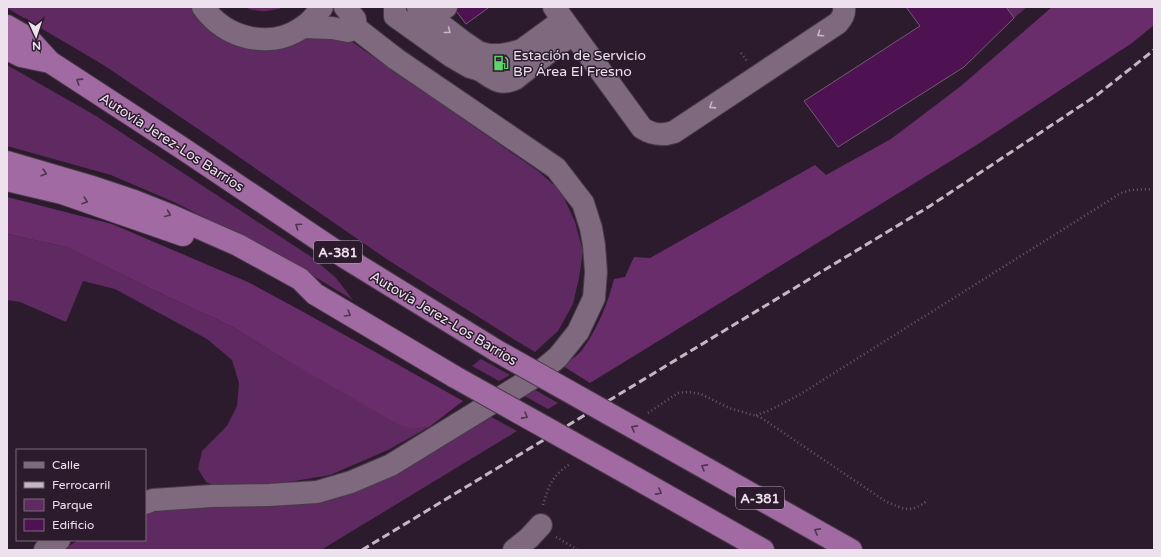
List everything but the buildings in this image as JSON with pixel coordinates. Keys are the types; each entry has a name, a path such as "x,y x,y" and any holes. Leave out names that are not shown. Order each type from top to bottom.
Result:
{"highway":[{"path":"7,26 28,38 50,62"},
{"path":"7,49 21,56 50,62"},
{"name":"Autovía Jerez-Los Barrios","path":"50,62 346,258 497,351 851,550"},
{"path":"7,162 134,201 238,245 300,279 315,294 455,377 763,550"},
{"path":"7,180 62,193 184,236 237,261 294,291 315,294"}],"street":[{"path":"203,7 219,25 232,33 246,38 261,40 290,34 303,27 322,7"},
{"path":"146,503 153,500 212,496 317,492 351,482 391,465 534,377 558,357 578,332 594,298 596,272 591,228 583,203 556,168 396,59 356,28 355,19 345,7"},
{"path":"395,7 395,16 451,56 470,67 480,70 490,70 500,67 563,20"},
{"path":"418,7 478,52 489,55 500,55 522,50"},
{"path":"434,7 446,7"},
{"path":"563,20 642,128 657,135 674,132 838,23 844,14 844,7"},
{"path":"480,70 498,82 510,82 515,79 563,20"},
{"path":"303,27 332,28 348,31 356,28"},
{"path":"514,550 529,538 541,525"},
{"path":"45,550 58,541"}],"path":[{"path":"755,415 768,411 799,395 1121,193 1131,190 1154,189"}],"green space":[{"path":"7,7 191,7 198,18 217,36 241,46 260,51 280,49 295,45 312,35 348,39 538,171 561,191 575,222 583,251 573,304 558,331 535,352 388,260 105,66"},
{"path":"245,7 284,7 264,11"},
{"path":"1006,7 1027,7 1014,18"},
{"path":"7,65 96,116 313,258 336,278 353,300 302,269 174,202 111,175 7,146"},
{"path":"7,234 66,247 231,326 281,357 413,429 429,427 388,450 330,475 283,483 219,487 206,482 198,469 202,451 227,426 237,406 239,383 232,360 207,339 115,289 83,281 66,322 20,302 7,300"},
{"path":"481,359 510,375 499,381 472,366"},
{"path":"530,387 558,403 548,409 519,393"},
{"path":"486,414 517,431 321,550 62,550 77,541 146,541 146,513 160,509 300,504"}],"shaded area":[{"path":"1052,7 1154,7 1154,25 1132,43 975,146 590,383 563,366 580,352 587,342 601,316 609,297 614,279 625,277 634,257 650,258 815,165 826,175 891,139 961,86"},
{"path":"7,197 112,224 250,283 463,401 429,427 413,429 398,424 281,357 231,326 66,247 7,234"}],"railway":[{"path":"362,550 930,206 1097,95 1154,50"}],"place":[{"name":"Estación de Servicio BP Área El Fresno","path":"501,63"}]}
